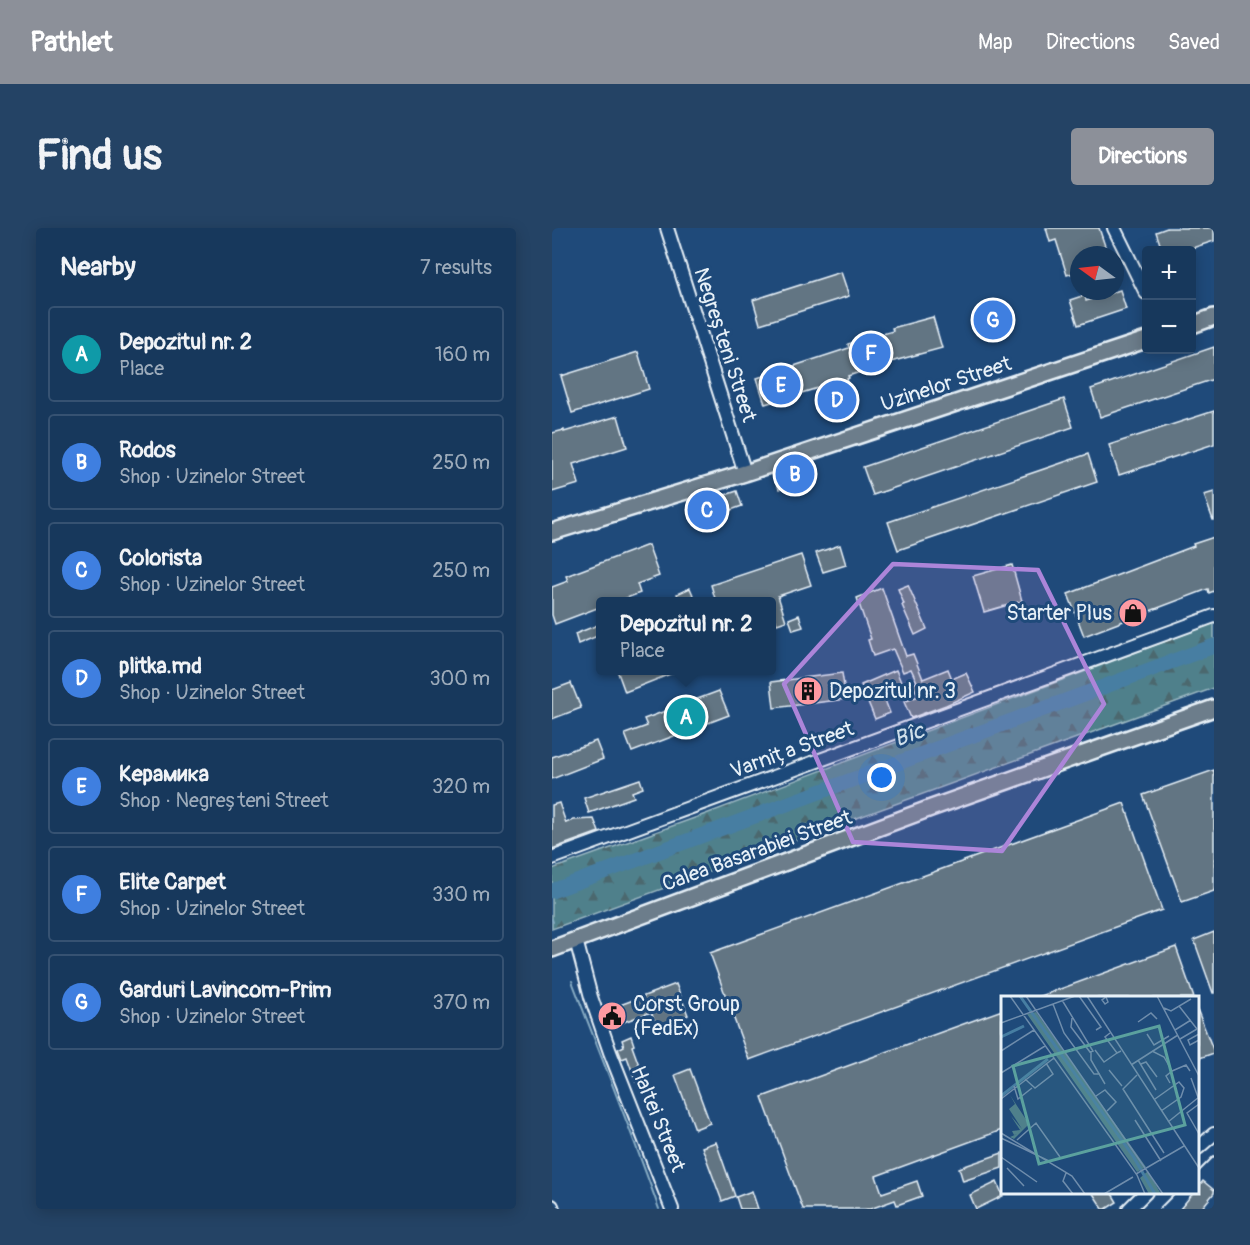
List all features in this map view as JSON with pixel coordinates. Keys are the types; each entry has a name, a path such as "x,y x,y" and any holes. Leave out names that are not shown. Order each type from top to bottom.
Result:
{"main road":[{"path":"1196,323 1214,317"},
{"name":"Uzinelor Street","path":"552,532 746,473 1142,341"},
{"name":"Calea Basarabiei Street","path":"552,949 931,808 1214,708"}],"street":[{"name":"Negreșteni Street","path":"667,228 746,473"},
{"path":"1114,228 1142,285"},
{"name":"Varnița Street","path":"552,858 1214,616"},
{"name":"Haltei Street","path":"576,940 591,997 672,1209"},
{"path":"1199,1146 1214,1134"},
{"path":"1129,1209 1144,1194"}],"highlighted area":[{"path":"893,564 1038,570 1104,704 1002,851 853,842 784,684"}],"green space":[{"path":"1214,623 1214,688 552,929 552,869 703,815"}],"building":[{"path":"1046,228 1099,228 1105,246 1070,246 1070,274 1067,275 1056,240 1050,242"},
{"path":"1167,228 1214,228 1214,241 1196,247 1161,246 1156,232"},
{"path":"841,272 849,296 760,324 753,300"},
{"path":"1070,300 1123,300 1126,309 1078,325"},
{"path":"996,303 1005,328 989,334 979,309"},
{"path":"933,317 942,348 848,376 854,403 825,413 818,388 765,404 757,378 849,348 848,344 893,331 892,328"},
{"path":"1214,347 1214,379 1100,417 1091,389"},
{"path":"638,352 649,389 572,413 561,376"},
{"path":"1064,399 1073,427 873,495 863,467"},
{"path":"1214,411 1214,444 1119,475 1109,445"},
{"path":"618,416 627,447 573,464 579,484 552,492 552,433 564,430 564,432"},
{"path":"1088,454 1097,482 898,550 888,522"},
{"path":"812,461 817,476 779,489 774,474"},
{"path":"737,491 742,506 695,523 690,507"},
{"path":"1214,492 1214,520 1213,520 1204,495"},
{"path":"1214,537 1214,591 1209,593 1208,589 1084,636 1068,594"},
{"path":"648,545 659,576 637,584 640,593 629,597 596,597 596,609 555,624 552,615 552,587 568,581 566,576"},
{"path":"840,545 846,565 823,572 816,553"},
{"path":"801,555 811,585 778,596 786,621 777,624 776,597 715,597 711,585"},
{"path":"1012,565 1022,601 984,612 973,576"},
{"path":"908,585 927,629 915,635 898,589"},
{"path":"690,588 694,597 678,597 677,594"},
{"path":"882,588 906,656 913,654 923,679 948,669 952,679 966,673 975,692 911,718 904,702 918,696 913,684 917,682 911,669 903,672 893,649 873,656 868,640 871,639 857,598"},
{"path":"799,615 803,627 793,630 789,619"},
{"path":"596,626 596,637 578,644 575,634"},
{"path":"896,670 903,687 883,695 890,713 875,719 861,685"},
{"name":"Depozitul nr. 3","path":"842,673 846,699 774,708 771,682"},
{"path":"619,675 668,675 625,692"},
{"path":"571,683 581,708 552,719 552,690"},
{"path":"719,691 729,715 632,752 625,734 647,726 644,719"},
{"path":"596,741 603,759 552,779 552,757"},
{"path":"1214,770 1214,891 1182,902 1143,795"},
{"path":"640,779 643,788 632,792 634,797 589,813 584,798"},
{"path":"559,803 566,823 573,820 594,819 599,832 552,849 552,805"},
{"path":"1124,803 1162,910 749,1060 710,953"},
{"path":"1214,932 1214,993 1213,993 1194,940"},
{"path":"1176,947 1193,996 1041,996"},
{"path":"676,984 688,1015 657,1027 651,1012 610,1027 604,1011"},
{"path":"1001,1010 1001,1130 876,1176 882,1193 917,1181 922,1196 897,1205 895,1200 870,1209 803,1209 762,1097"},
{"path":"1199,1014 1214,1053 1199,1058"},
{"path":"631,1036 634,1045 632,1046 644,1079 636,1082 627,1057 622,1059 618,1049 624,1046 622,1040"},
{"path":"690,1069 710,1123 695,1129 675,1075"},
{"path":"716,1142 735,1196 722,1201 702,1147"},
{"path":"1001,1153 1001,1168 963,1181 959,1168"},
{"path":"1203,1181 1214,1190 1214,1193 1201,1209 1180,1209 1192,1194 1199,1194 1199,1186"},
{"path":"997,1182 1003,1196 976,1209 970,1195"},
{"path":"752,1191 758,1209 740,1209 736,1197"},
{"path":"1093,1194 1112,1194 1117,1202 1103,1209"}],"waterway":[{"name":"Bîc","path":"552,891 1214,646"},
{"path":"572,981 659,1209"}],"railway":[{"path":"1199,1171 1214,1156"},
{"path":"1159,1209 1174,1194"}],"place":[{"name":"Garduri Lavincom-Prim","path":"993,320"},
{"name":"Elite Carpet","path":"871,353"},
{"name":"Керамика","path":"781,385"},
{"name":"plitka.md","path":"837,400"},
{"name":"Rodos","path":"795,474"},
{"name":"Colorista","path":"707,510"},
{"name":"Starter Plus","path":"1133,613"},
{"name":"Depozitul nr. 3","path":"808,691"},
{"name":"Depozitul nr. 2","path":"686,717"},
{"name":"Corst Group (FedEx)","path":"612,1016"}]}
